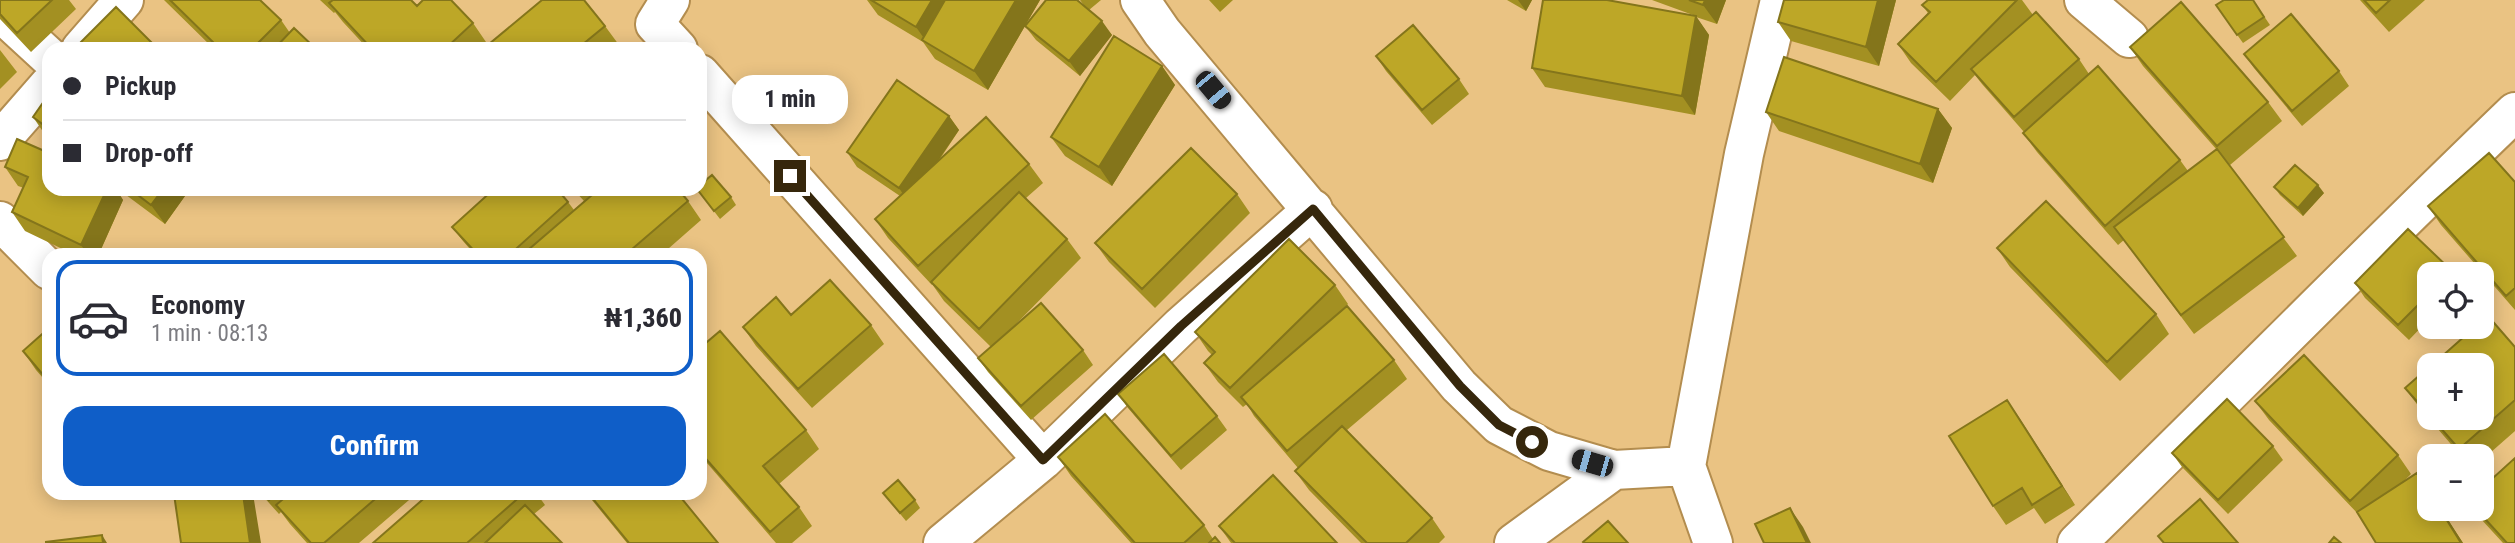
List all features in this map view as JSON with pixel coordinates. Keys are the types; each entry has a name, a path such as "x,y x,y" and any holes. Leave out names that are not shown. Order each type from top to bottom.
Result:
{"street":[{"path":"87,42 124,0"},
{"path":"670,0 655,24 672,42"},
{"path":"1140,0 1162,32 1460,386 1499,425 1549,451 1614,470 1686,466"},
{"path":"1713,543 1686,466 1744,154 1780,0"},
{"path":"2084,0 2129,38"},
{"path":"0,12 42,51"},
{"path":"707,82 1043,460"},
{"path":"0,141 42,93"},
{"path":"2077,543 2515,112"},
{"path":"943,543 1043,460 1181,326 1313,209"},
{"path":"0,221 42,263"},
{"path":"1514,543 1614,470"}],"building":[{"path":"0,0 52,0 17,33 0,14"},
{"path":"170,0 260,0 281,20 259,42 213,42"},
{"path":"333,0 411,0 417,6 423,0 451,0 473,23 453,42 365,42 329,3"},
{"path":"542,0 584,0 605,26 586,42 491,42"},
{"path":"871,0 932,0 916,27"},
{"path":"945,0 1016,0 974,71 922,40"},
{"path":"1046,0 1077,0 1102,21 1069,61 1025,26"},
{"path":"1543,0 1607,0 1696,16 1682,96 1532,68"},
{"path":"1689,0 1705,0 1703,5"},
{"path":"1784,0 1878,0 1866,47 1778,22"},
{"path":"1928,0 2017,0 1936,82 1898,44 1930,12 1922,5"},
{"path":"2224,0 2253,0 2264,17 2237,35 2216,5"},
{"path":"2364,0 2390,0 2376,13"},
{"path":"2181,2 2268,102 2217,146 2130,47"},
{"path":"116,7 151,42 81,42"},
{"path":"2036,12 2079,59 2014,117 1971,69"},
{"path":"2291,14 2339,71 2292,111 2244,54"},
{"path":"1413,25 1459,79 1422,110 1376,56"},
{"path":"294,28 309,42 281,42"},
{"path":"1114,36 1162,66 1099,167 1051,137"},
{"path":"1784,57 1938,109 1920,164 1766,112"},
{"path":"2098,66 2180,160 2105,226 2023,133"},
{"path":"897,80 949,116 899,188 847,152"},
{"path":"42,104 42,124 33,117"},
{"path":"986,117 1029,164 918,266 875,219"},
{"path":"17,139 42,150 42,196 104,196 81,245 12,212 28,177 5,167"},
{"path":"1191,148 1237,194 1142,289 1095,243"},
{"path":"2217,149 2284,237 2181,315 2114,227"},
{"path":"2489,153 2515,182 2515,288 2506,296 2494,282 2494,262 2477,262 2428,206"},
{"path":"2295,165 2318,185 2298,208 2274,187"},
{"path":"712,175 731,197 714,211 702,196 707,196 707,179"},
{"path":"1019,192 1067,239 979,329 931,282"},
{"path":"139,196 158,196 151,205"},
{"path":"486,196 563,196 568,202 517,248 472,248 452,227"},
{"path":"591,196 684,196 688,201 633,248 530,248"},
{"path":"2046,201 2156,314 2107,362 1997,248"},
{"path":"2408,229 2443,262 2417,262 2417,306 2398,325 2355,283"},
{"path":"1289,239 1335,285 1230,388 1204,363 1215,352 1195,332"},
{"path":"830,280 871,325 798,389 743,327 776,297 791,315"},
{"path":"1041,303 1083,350 1021,406 978,358"},
{"path":"1347,306 1394,360 1287,451 1241,397"},
{"path":"2494,323 2515,347 2515,400 2494,418 2494,353 2446,353 2461,339 2494,339"},
{"path":"720,331 806,430 763,466 799,507 770,532 707,460 707,342"},
{"path":"42,334 42,374 23,351"},
{"path":"1164,354 1217,416 1171,456 1118,394"},
{"path":"2304,355 2398,455 2350,501 2255,401"},
{"path":"2417,378 2417,402 2405,388"},
{"path":"2227,399 2273,446 2218,500 2172,453"},
{"path":"2007,400 2062,486 2032,505 2022,488 1993,506 1949,436"},
{"path":"1105,414 1204,525 1184,543 1135,543 1058,457"},
{"path":"1342,426 1432,518 1406,543 1367,543 1295,471"},
{"path":"2442,430 2481,430 2465,444 2455,444"},
{"path":"2515,458 2515,543 2507,543 2487,521 2494,521 2494,477"},
{"path":"2417,473 2417,521 2447,521 2461,543 2376,543 2357,512"},
{"path":"1273,475 1337,543 1235,543 1219,526"},
{"path":"898,480 915,500 900,513 883,493"},
{"path":"2200,499 2238,543 2164,543 2158,536"},
{"path":"175,500 244,500 250,543 181,543"},
{"path":"282,500 374,500 324,543 311,543 276,505"},
{"path":"422,500 516,500 467,543 373,543"},
{"path":"594,500 683,500 718,543 629,543"},
{"path":"525,505 562,543 485,543"},
{"path":"1790,508 1807,543 1764,543 1755,524"},
{"path":"1608,521 1628,543 1583,542"},
{"path":"102,535 103,543 46,543 46,542"},
{"path":"1215,537 1220,543 1209,543"},
{"path":"2334,537 2341,543 2329,543"}],"route":[{"path":"790,176 1043,460 1181,326 1313,209 1460,386 1499,425 1532,442"}]}
